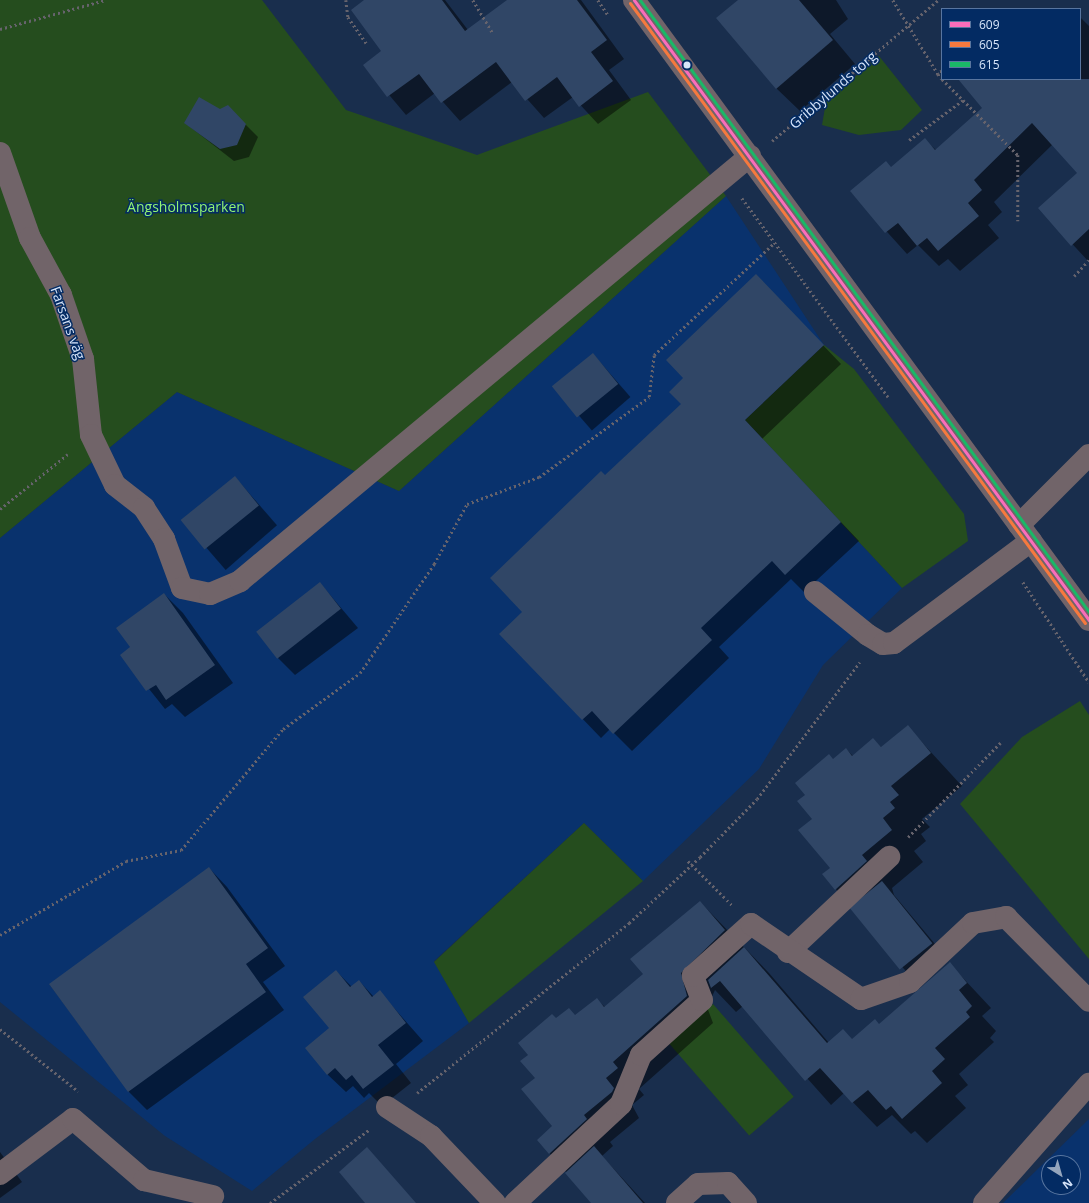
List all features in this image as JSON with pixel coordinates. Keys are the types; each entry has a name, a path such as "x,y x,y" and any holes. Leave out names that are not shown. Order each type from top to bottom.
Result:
{"street":[{"path":"634,0 750,156 1089,620"},
{"name":"Farsans väg","path":"0,153 30,238 61,295 83,359 91,435 115,484 144,508 164,539 182,588 210,594 240,581 726,176"},
{"path":"726,176 750,156"},
{"path":"814,592 877,640 894,644 1007,559 1025,533 1089,455"},
{"path":"788,952 889,857"},
{"path":"515,1203 622,1104 641,1055 702,1000 693,976 751,924 788,952 861,999 910,982 973,923 1006,917 1089,1001"},
{"path":"984,1203 1089,1084"},
{"path":"390,1109 431,1136 495,1203"},
{"path":"0,1174 73,1119 144,1180 219,1201"},
{"path":"189,1178 219,1201"},
{"path":"677,1203 698,1184 728,1183 746,1203"}],"path":[{"path":"0,29 105,0"},
{"path":"346,0 348,17 366,43"},
{"path":"474,0 493,33"},
{"path":"598,0 611,19"},
{"path":"893,0 941,78"},
{"name":"Gribbylunds torg","path":"750,156 781,134 938,0"},
{"path":"943,80 1018,155 1018,221"},
{"path":"909,140 963,100"},
{"path":"726,176 891,402"},
{"path":"0,935 126,861 180,850 283,729 360,673 434,564 467,504 539,477 648,397 654,355 774,243"},
{"path":"1074,276 1089,260"},
{"path":"0,508 91,435"},
{"path":"1007,559 1089,682"},
{"path":"270,1203 629,924 700,857 757,799 877,640"},
{"path":"889,857 1000,743"},
{"path":"688,861 751,924"}],"shaded area":[{"path":"726,196 824,345 745,420 902,588 823,665 759,769 643,881 584,823 434,961 469,1023 315,1139 252,1191 165,1136 0,1002 0,538 177,392 399,491"},
{"path":"1089,1119 1089,1203 1003,1203 1041,1166 1041,1195 1081,1195 1081,1155 1052,1155"}],"green space":[{"name":"Ängsholmsparken","path":"0,0 262,0 346,110 477,155 648,92 726,196 399,491 177,392 0,538"},
{"path":"879,56 922,110 901,130 859,135 822,125 826,102"},
{"path":"824,345 854,369 964,514 968,541 902,588 745,420"},
{"path":"1080,701 1089,715 1089,959 960,804 1022,737"},
{"path":"584,823 643,881 469,1023 434,962"},
{"path":"713,1004 794,1097 749,1136 668,1043"}],"building":[{"path":"364,0 442,0 465,31 507,0 577,0 607,40 591,52 613,81 579,107 557,77 525,101 496,62 441,103 419,74 387,97 363,65 381,51 351,10"},
{"path":"738,0 799,0 833,40 776,89 716,18"},
{"path":"1089,79 1089,229 1071,246 1038,208 1077,173 1032,123 974,180 982,190 968,203 979,216 938,251 927,238 917,246 898,223 885,233 850,191 886,161 891,167 925,138 935,150 982,108 959,80"},
{"path":"199,97 220,109 228,105 246,124 237,145 220,149 184,123"},
{"path":"756,274 824,345 745,420 841,522 785,575 772,561 701,628 712,640 613,734 592,711 582,720 499,634 522,612 490,578 601,471 605,475 681,404 669,392 683,378 666,360"},
{"path":"593,353 618,384 577,417 552,386"},
{"path":"235,476 259,506 205,550 181,520"},
{"path":"320,582 341,609 277,659 256,632"},
{"path":"164,593 215,665 166,700 156,685 146,691 120,655 130,647 116,628"},
{"path":"908,725 931,753 891,786 899,795 890,802 895,808 883,818 892,830 862,855 867,861 835,890 822,874 830,868 798,830 812,819 797,801 805,795 795,783 829,754 833,759 846,748 852,756 873,738 881,747"},
{"path":"209,867 268,948 246,964 266,992 128,1092 49,984"},
{"path":"882,881 932,943 900,970 849,907"},
{"path":"700,901 725,930 681,973 687,996 613,1062 618,1068 606,1078 614,1088 612,1092 584,1115 587,1119 549,1154 537,1140 552,1126 521,1089 535,1078 520,1061 528,1055 518,1043 552,1014 556,1018 569,1008 575,1015 597,998 604,1007 643,974 630,959"},
{"path":"744,947 827,1043 843,1029 852,1039 875,1019 879,1024 950,962 967,983 959,990 972,1006 966,1012 970,1017 935,1048 945,1059 932,1071 942,1083 902,1119 891,1106 886,1110 868,1090 852,1103 820,1068 805,1081 720,981 711,988 708,980"},
{"path":"336,970 350,987 359,980 372,997 380,990 406,1023 378,1045 394,1065 363,1089 352,1075 346,1080 335,1068 327,1075 305,1048 329,1028 303,997"},
{"path":"594,1146 643,1203 591,1203 565,1173"},
{"path":"367,1147 416,1203 365,1203 339,1172"}],"transit line":[{"name":"609","path":"634,0 1089,620"},
{"name":"615","path":"640,0 1089,612"},
{"name":"605","path":"630,3 1085,623"}]}
